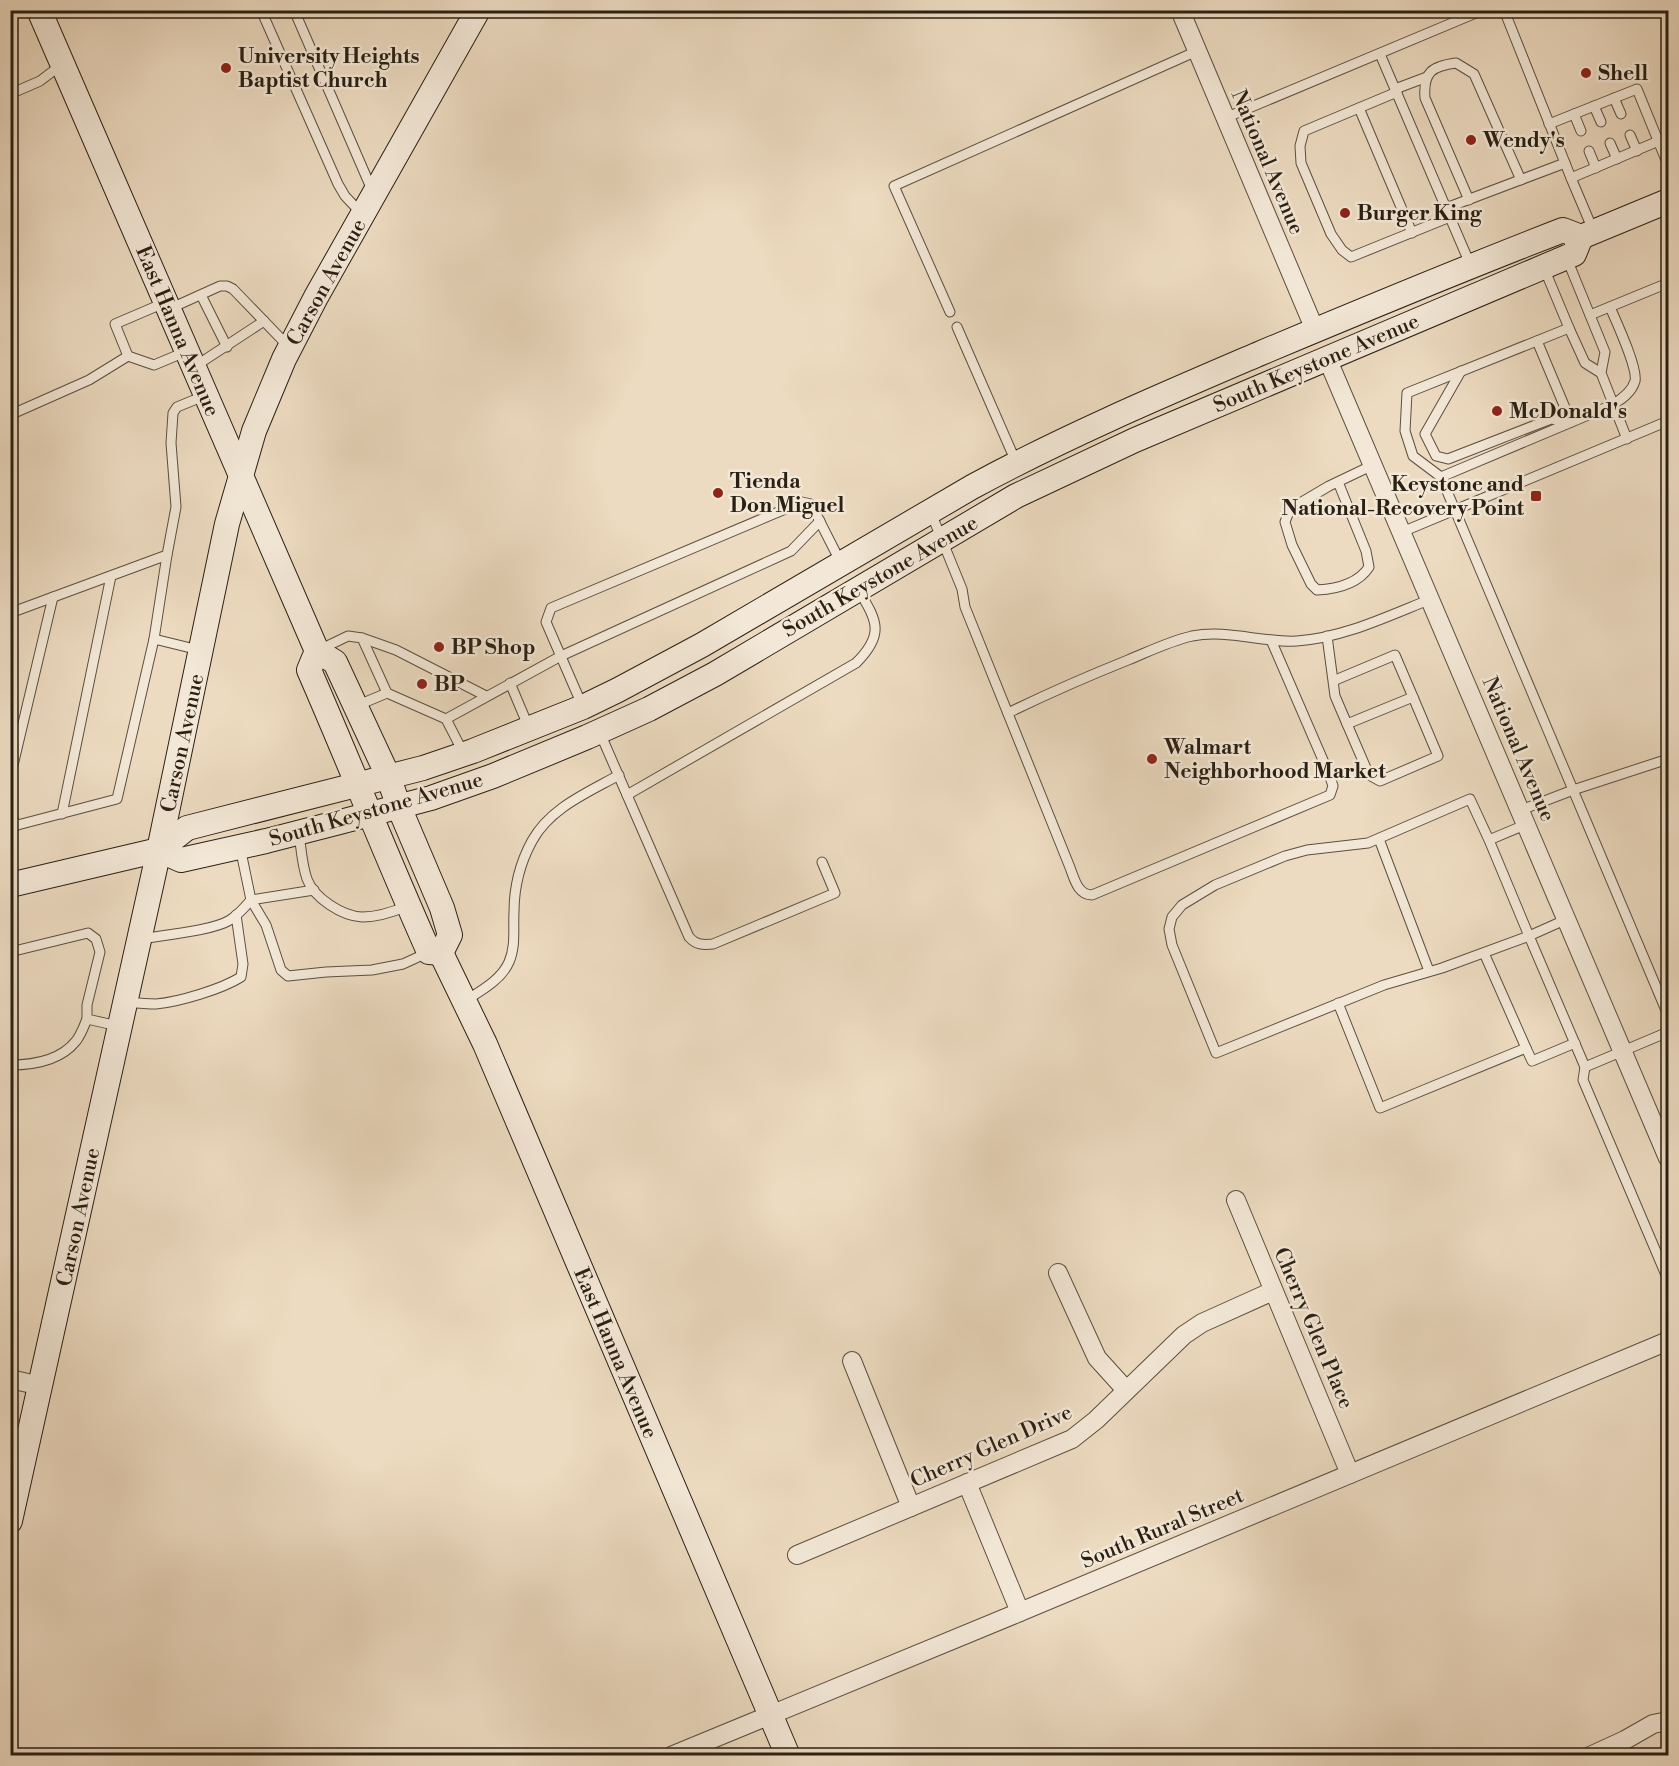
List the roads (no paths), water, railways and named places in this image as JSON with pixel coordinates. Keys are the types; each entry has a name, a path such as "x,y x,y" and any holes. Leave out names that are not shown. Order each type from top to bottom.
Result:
{"main road":[{"name":"East Hanna Avenue","path":"39,10 317,651 335,662 388,776 442,908 450,934 435,952"},
{"name":"Carson Avenue","path":"10,1521 159,850 227,524 254,431 290,348 316,297 478,10"},
{"name":"South Keystone Avenue","path":"10,885 159,850 187,828 423,768 583,706 702,645 1016,463 1104,421 1315,330 1563,230 1587,234 1668,201"},
{"path":"1567,258 1574,254 1587,234"},
{"name":"South Keystone Avenue","path":"159,850 181,860 399,807 493,776 599,732 678,694 1016,496 1135,440 1327,357 1567,258"},
{"path":"841,563 858,589"},
{"name":"East Hanna Avenue","path":"317,651 309,670 358,783 369,815 408,906 464,1001 485,1044 788,1755"}],"street":[{"name":"National Avenue","path":"1179,10 1315,330"},
{"name":"National Avenue","path":"1327,357 1668,1158"},
{"name":"Cherry Glen Place","path":"1236,1200 1350,1474"},
{"path":"1058,1273 1097,1358 1126,1390"},
{"name":"Cherry Glen Drive","path":"797,1555 1078,1435 1177,1341 1194,1328 1273,1291"},
{"name":"South Rural Street","path":"671,1755 1668,1341"},
{"path":"852,1361 911,1507"},
{"path":"10,1379 41,1386"},
{"path":"967,1484 1020,1612"},
{"path":"1590,1755 1626,1740 1653,1724 1668,1720"}],"lane":[{"path":"261,10 338,184 352,204 369,204 294,10"},
{"path":"1225,118 1483,10"},
{"path":"1504,10 1571,178 1587,234"},
{"path":"950,312 894,186 1197,51"},
{"path":"1380,54 1471,266"},
{"path":"1521,180 1474,74 1456,63 1439,65 1426,77 1304,131 1300,146 1301,163 1330,234 1352,257 1412,233 1468,200 1521,180 1565,163"},
{"path":"10,94 40,81 63,64"},
{"path":"1426,77 1425,98 1468,200"},
{"path":"1549,124 1637,89 1668,165"},
{"path":"1614,98 1621,114"},
{"path":"1594,106 1601,122"},
{"path":"1359,108 1412,233"},
{"path":"1574,114 1581,131"},
{"path":"1630,135 1636,151"},
{"path":"1571,178 1668,137"},
{"path":"1610,143 1617,159"},
{"path":"1589,151 1596,168"},
{"path":"1567,258 1605,352 1601,373 1627,439"},
{"path":"1544,268 1585,363 1601,373"},
{"path":"1590,315 1668,283"},
{"path":"264,321 226,347 191,359 154,365 128,356 115,324 201,295 220,286 227,286 233,289 264,321 290,348"},
{"path":"201,295 226,347"},
{"path":"1441,477 1612,405 1631,390 1635,379 1634,368 1610,307"},
{"path":"957,327 1016,463"},
{"path":"1569,328 1407,393 1405,431 1413,456 1441,477 1668,1015"},
{"path":"1537,340 1571,422"},
{"path":"10,414 89,380 128,356"},
{"path":"1461,371 1425,434 1436,456 1448,459 1551,418 1571,422"},
{"path":"10,809 13,826 117,799 154,639 176,507 171,443 173,413 177,407 206,395"},
{"path":"1402,532 1668,421"},
{"path":"1338,482 1366,551 1369,567 1364,575 1346,585 1317,590 1311,584 1285,522 1290,509 1338,482 1373,465"},
{"path":"583,706 546,622 551,608 802,502 811,504 841,563"},
{"path":"930,511 962,589 965,607 1008,713 1081,891 1086,895 1092,895 1330,795 1333,786 1329,774 1271,640"},
{"path":"446,719 561,656 791,551 820,521"},
{"path":"10,613 167,555"},
{"path":"62,814 111,576"},
{"path":"627,795 856,663 874,640 875,629 869,608 858,589"},
{"path":"10,778 52,597"},
{"path":"1008,713 1089,675 1174,641 1217,634 1297,641 1327,636 1371,623 1431,599"},
{"path":"317,651 348,636 362,639 396,650 486,696"},
{"path":"1327,636 1333,681 1335,696 1369,775 1380,781 1438,756 1395,655 1333,681"},
{"path":"154,639 201,650"},
{"path":"362,639 387,693 446,719 464,754"},
{"path":"510,683 529,728"},
{"path":"356,706 387,693"},
{"path":"1347,724 1413,697"},
{"path":"599,732 693,942 703,945 713,944 836,893 822,862"},
{"path":"1488,840 1573,790 1668,759"},
{"path":"464,1001 497,979 510,962 514,940 513,910 518,872 533,840 550,818 572,801 619,775"},
{"path":"1567,919 1529,936 1484,953 1430,972 1384,984 1216,1053 1172,945 1169,929 1172,917 1182,905 1215,885 1286,856 1307,850 1368,843 1470,799 1488,840 1529,936 1575,1043 1585,1067 1583,1080 1666,1275"},
{"path":"299,833 307,879 318,896 333,907 359,917 375,916 408,906"},
{"path":"1379,838 1430,972"},
{"path":"240,847 251,900 266,925 281,970 288,976 372,970 403,964 435,952"},
{"path":"139,939 197,930 228,921 251,900 314,890"},
{"path":"125,1002 156,1004 180,999 230,983 241,977 243,964 236,915"},
{"path":"10,952 88,933 96,939 100,952 87,1005 87,1019 75,1042 55,1057 29,1065 10,1065"},
{"path":"1484,953 1532,1061 1575,1043"},
{"path":"1338,1003 1380,1108 1526,1048"},
{"path":"87,1019 120,1026"},
{"path":"1585,1067 1668,1032"}],"place":[{"name":"University Heights Baptist Church","path":"226,68"},
{"name":"Shell","path":"1586,73"},
{"name":"Wendy's","path":"1471,140"},
{"name":"Burger King","path":"1345,213"},
{"name":"McDonald's","path":"1497,411"},
{"name":"Tienda Don Miguel","path":"718,493"},
{"name":"Keystone and National-Recovery Point","path":"1536,496"},
{"name":"BP Shop","path":"439,647"},
{"name":"BP","path":"422,684"},
{"name":"Walmart Neighborhood Market","path":"1152,759"}]}
